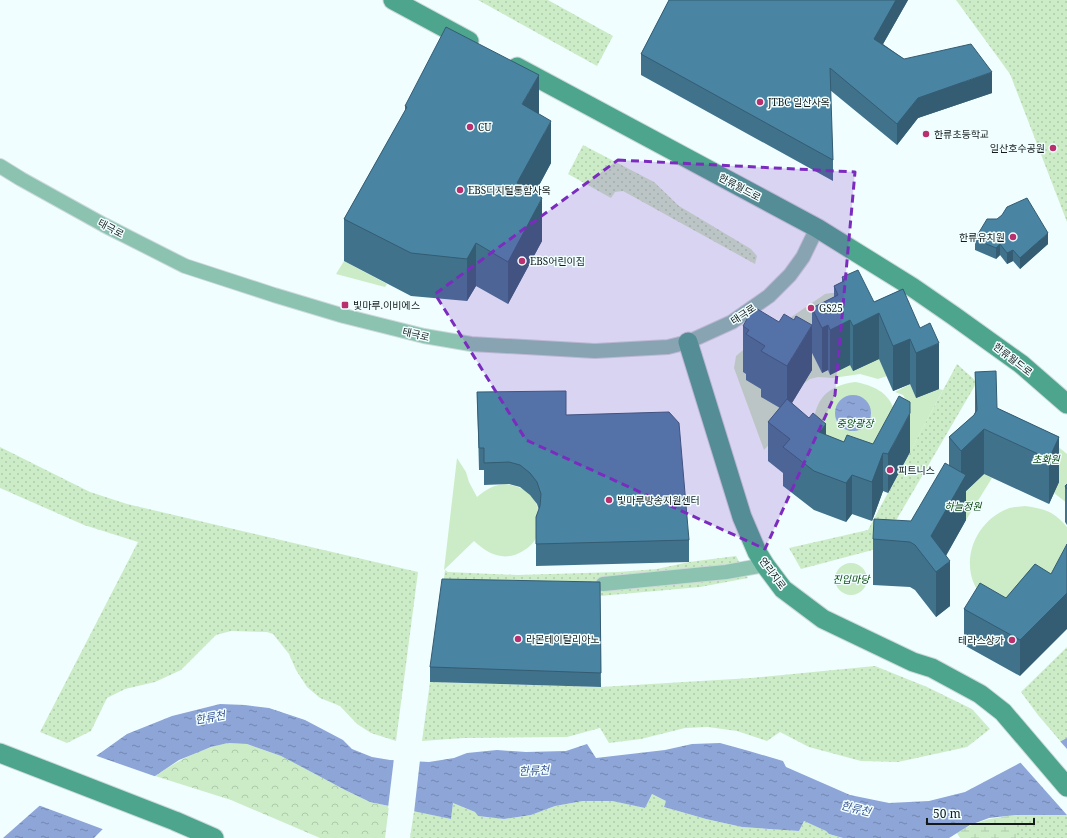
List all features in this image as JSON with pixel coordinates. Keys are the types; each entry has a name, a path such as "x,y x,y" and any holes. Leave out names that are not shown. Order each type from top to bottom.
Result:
{"main road":[{"path":"393,0 482,48"},
{"name":"한류월드로","path":"503,59 817,228 912,287 960,320 1021,364 1067,404"},
{"name":"연리지로","path":"688,342 742,516 757,552 783,589 822,620 913,662 932,668 980,694 1002,712 1067,787"},
{"path":"0,753 175,821 214,838"}],"street":[{"name":"태극로","path":"0,166 104,225 185,266 285,299 424,336 471,344 595,351 668,346 688,342 732,322 769,296 790,275 802,257 817,228"},
{"path":"602,584 726,572 765,565"}],"highlighted area":[{"path":"618,160 855,172 835,395 765,549 526,440 435,294"}],"green space":[{"path":"478,0 548,0 613,36 597,66"},
{"name":"일산호수공원","path":"956,0 1067,0 1067,222 1010,74"},
{"path":"583,145 654,182 679,206 751,249 757,256 755,264 623,191 615,192 611,198 568,174"},
{"path":"344,261 387,284 385,287 336,274"},
{"path":"837,293 812,353 822,373 828,370 830,375 882,343 887,376 878,379 860,374 833,378 818,377 810,379 803,384 743,372 749,375 787,411 783,430 764,450 734,368 736,356 825,294"},
{"path":"957,364 977,382 880,548 801,569 789,548 868,530"},
{"name":"중앙광장","path":"855,382 873,387 888,398 892,404 895,414 894,440 847,465 813,423 817,406 825,394 838,386"},
{"path":"910,384 916,398 939,389 943,390 910,452 906,400 903,395 895,392"},
{"path":"1050,440 1067,454 1067,503 1054,493 1059,482"},
{"path":"0,447 90,492 127,504 418,572 396,741 371,733 357,724 340,706 320,698 307,687 296,670 289,654 273,634 267,632 231,631 216,635 181,670 155,682 125,689 107,698 91,731 67,743 40,732 138,542 84,525 0,488"},
{"path":"457,458 466,472 469,482 477,497 490,488 504,484 523,489 530,494 538,507 539,522 536,538 529,547 516,554 504,556 485,550 474,541 444,570"},
{"name":"하늘정원","path":"984,474 992,478 966,520 945,508"},
{"path":"1025,506 1038,508 1053,514 1058,517 1067,527 1067,580 1056,600 985,601 975,586 971,575 970,563 974,541 987,522 996,515 1009,508"},
{"path":"736,556 748,578 700,587 600,596 442,594 445,570 448,572 517,575 618,572 657,569 689,562"},
{"name":"진입마당","path":"848,563 854,563 864,570 867,579 866,585 860,592 854,595 848,595 838,588 835,582 835,576 842,566"},
{"path":"1067,647 1067,749 1038,715 1021,692"},
{"path":"875,666 927,687 972,709 990,729 967,747 898,762 861,761 809,747 780,732 767,741 737,731 708,727 685,728 641,739 609,743 600,728 567,737 464,738 422,741 430,682 601,687 751,678"},
{"path":"228,743 247,744 281,756 370,802 389,806 385,838 320,838 231,800 155,776 190,756 208,748"},
{"path":"652,794 666,801 664,807 706,819 742,827 799,831 804,821 826,831 829,834 843,838 410,838 414,811 451,819 453,803 475,812 478,816 504,819 531,815 555,806 583,801 612,801 645,808"},
{"path":"1016,815 1016,838 960,838 957,833 971,825 985,820"},
{"path":"1016,815 1067,815 1067,838 1016,838"}],"water":[{"path":"857,395 866,400 870,406 870,420 866,426 857,431 849,431 840,426 836,420 835,409 840,400 846,396"},
{"name":"한류천","path":"220,704 269,708 305,720 343,740 352,749 372,757 390,760 429,762 454,758 467,753 497,750 526,752 566,751 587,744 596,758 665,750 692,744 720,743 783,761 786,767 850,795 889,803 929,801 965,792 1067,738 1067,815 1016,815 989,818 970,825 949,838 843,838 829,834 826,831 804,821 799,831 742,827 706,819 664,807 666,801 652,794 645,808 612,801 583,801 555,806 531,815 504,819 478,816 475,812 453,803 451,819 370,802 281,756 247,744 228,743 211,747 179,760 155,776 94,838 3,838 96,756 127,734 172,716"}],"pier":[{"path":"1059,740 1067,749 1067,815 1019,761"},
{"path":"94,755 157,777 105,830 38,805"},
{"path":"394,758 420,760 414,813 388,808"}],"building":[{"name":"JTBC 일산사옥","path":"669,0 896,0 874,39 904,59 971,44 992,72 918,98 897,124 830,68 833,160 641,54"},
{"name":"EBS디지털통합사옥","path":"446,27 539,75 522,104 551,121 517,183 533,191 542,198 508,262 476,243 467,259 411,253 344,219 407,107 405,106"},
{"name":"한류유치원","path":"1027,198 1048,233 1020,258 1013,250 1007,253 1000,244 996,248 975,239 987,219 997,219 1002,215 1007,207"},
{"path":"858,270 874,302 903,289 920,328 930,323 939,343 916,353 910,339 893,346 879,313 853,326 850,320 830,330 828,325 822,328 812,308 838,295 834,286 844,281 842,277"},
{"path":"754,307 779,322 784,314 794,320 796,316 812,325 787,366 761,351 765,346 746,334 749,330 743,326"},
{"path":"996,371 997,408 1059,437 1049,459 984,429 961,451 949,437 974,415 977,410 975,372"},
{"path":"566,391 566,415 669,412 679,423 689,540 536,544 536,517 540,506 541,494 537,482 530,473 520,465 509,462 484,463 484,448 479,448 477,392"},
{"path":"899,396 910,402 910,413 888,454 883,453 872,482 852,475 846,483 814,471 783,447 790,439 768,422 787,399 809,418 813,413 826,424 819,432 844,442 847,435 873,444"},
{"path":"945,463 966,475 931,536 950,561 936,572 915,545 910,542 873,539 874,519 911,521"},
{"path":"1067,544 1067,593 1020,640 964,609 980,583 1006,598 1035,564 1051,574"},
{"name":"라몬테이탈리아노","path":"442,579 600,582 601,673 430,667"}],"place":[{"name":"JTBC 일산사옥","path":"760,102"},
{"name":"CU","path":"470,127"},
{"name":"한류초등학교","path":"926,134"},
{"name":"일산호수공원","path":"1053,148"},
{"name":"EBS디지털통합사옥","path":"460,190"},
{"name":"한류유치원","path":"1013,237"},
{"name":"EBS어린이집","path":"522,261"},
{"name":"빛마루.이비에스","path":"345,305"},
{"name":"GS25","path":"811,308"},
{"name":"피트니스","path":"890,470"},
{"name":"빛마루방송지원센터","path":"609,500"},
{"name":"라몬테이탈리아노","path":"518,639"},
{"name":"테라스상가","path":"1012,640"}],"park label":[{"name":"초화원","path":"1046,459"}]}
